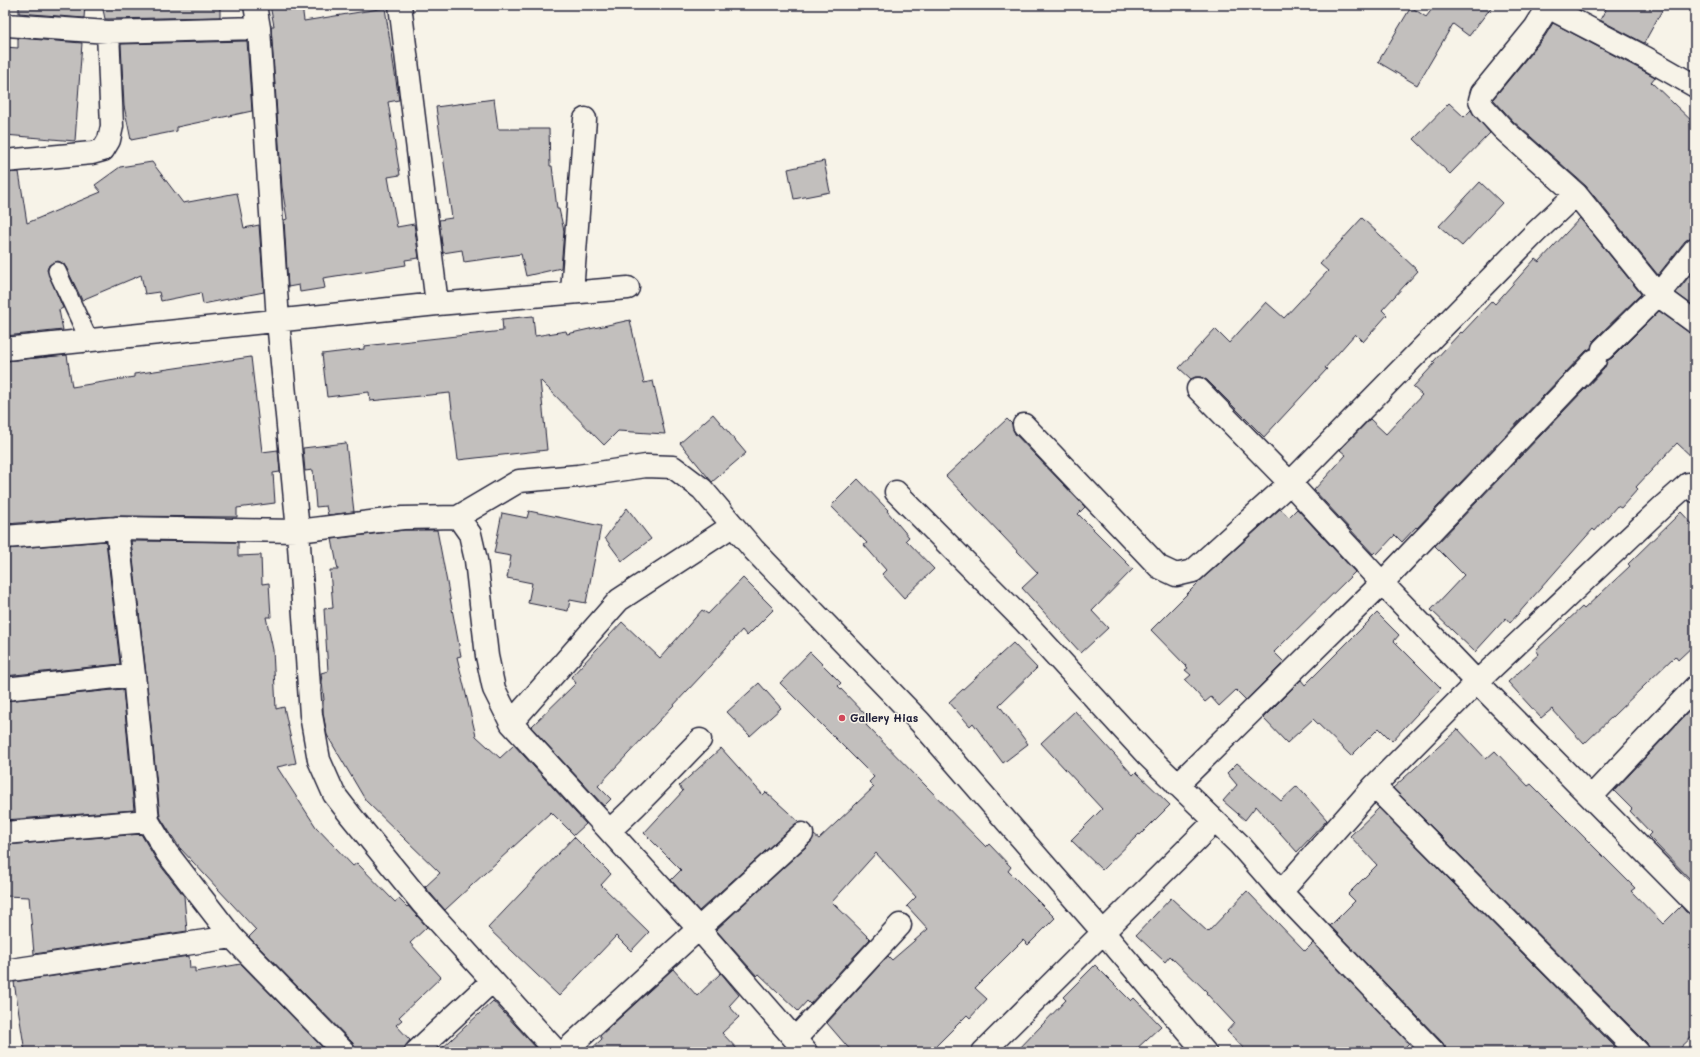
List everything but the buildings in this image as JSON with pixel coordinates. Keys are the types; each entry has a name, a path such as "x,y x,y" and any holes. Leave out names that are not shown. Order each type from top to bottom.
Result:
{"street":[{"path":"255,5 259,28 278,321 298,531 311,715 319,760 334,794 351,816 422,903 557,1052"},
{"path":"400,5 437,304"},
{"path":"1695,86 1646,58 1547,6 1535,28 1482,93 1480,100 1483,107 1504,130 1576,194 1658,295 1695,322"},
{"path":"5,23 7,25 108,32 259,28"},
{"path":"5,161 92,153 103,150 109,140 112,126 108,32"},
{"path":"572,292 585,119"},
{"path":"1024,425 1159,567 1176,575 1193,571 1290,483 1535,233 1576,194"},
{"path":"1178,785 1382,583 1658,295 1695,250"},
{"path":"5,349 437,304 628,288"},
{"path":"1198,389 1290,483 1382,583 1477,682 1695,903"},
{"path":"5,537 117,528 298,531 403,518 458,517 519,481 578,476 646,466 673,467 702,489 732,526 920,722 1103,932 1195,1049"},
{"path":"1281,892 1374,786 1477,682 1688,484 1695,492"},
{"path":"896,492 1025,622 1147,756 1239,844 1281,892 1434,1052"},
{"path":"458,517 470,534 476,560 487,656 494,689 511,724 556,775 610,830 801,1046 900,925"},
{"path":"511,724 619,600 732,526"},
{"path":"117,528 134,675 148,821 166,853 232,937 344,1052"},
{"path":"5,689 134,675"},
{"path":"1591,796 1695,687"},
{"path":"610,830 637,806 700,740"},
{"path":"1374,786 1638,1052"},
{"path":"5,833 148,821"},
{"path":"983,1052 1215,821"},
{"path":"564,1052 802,834"},
{"path":"5,971 232,937"},
{"path":"416,1052 492,981"}],"lane":[{"path":"56,271 89,340"}],"place":[{"name":"Gallery Hias","path":"842,718"}]}
